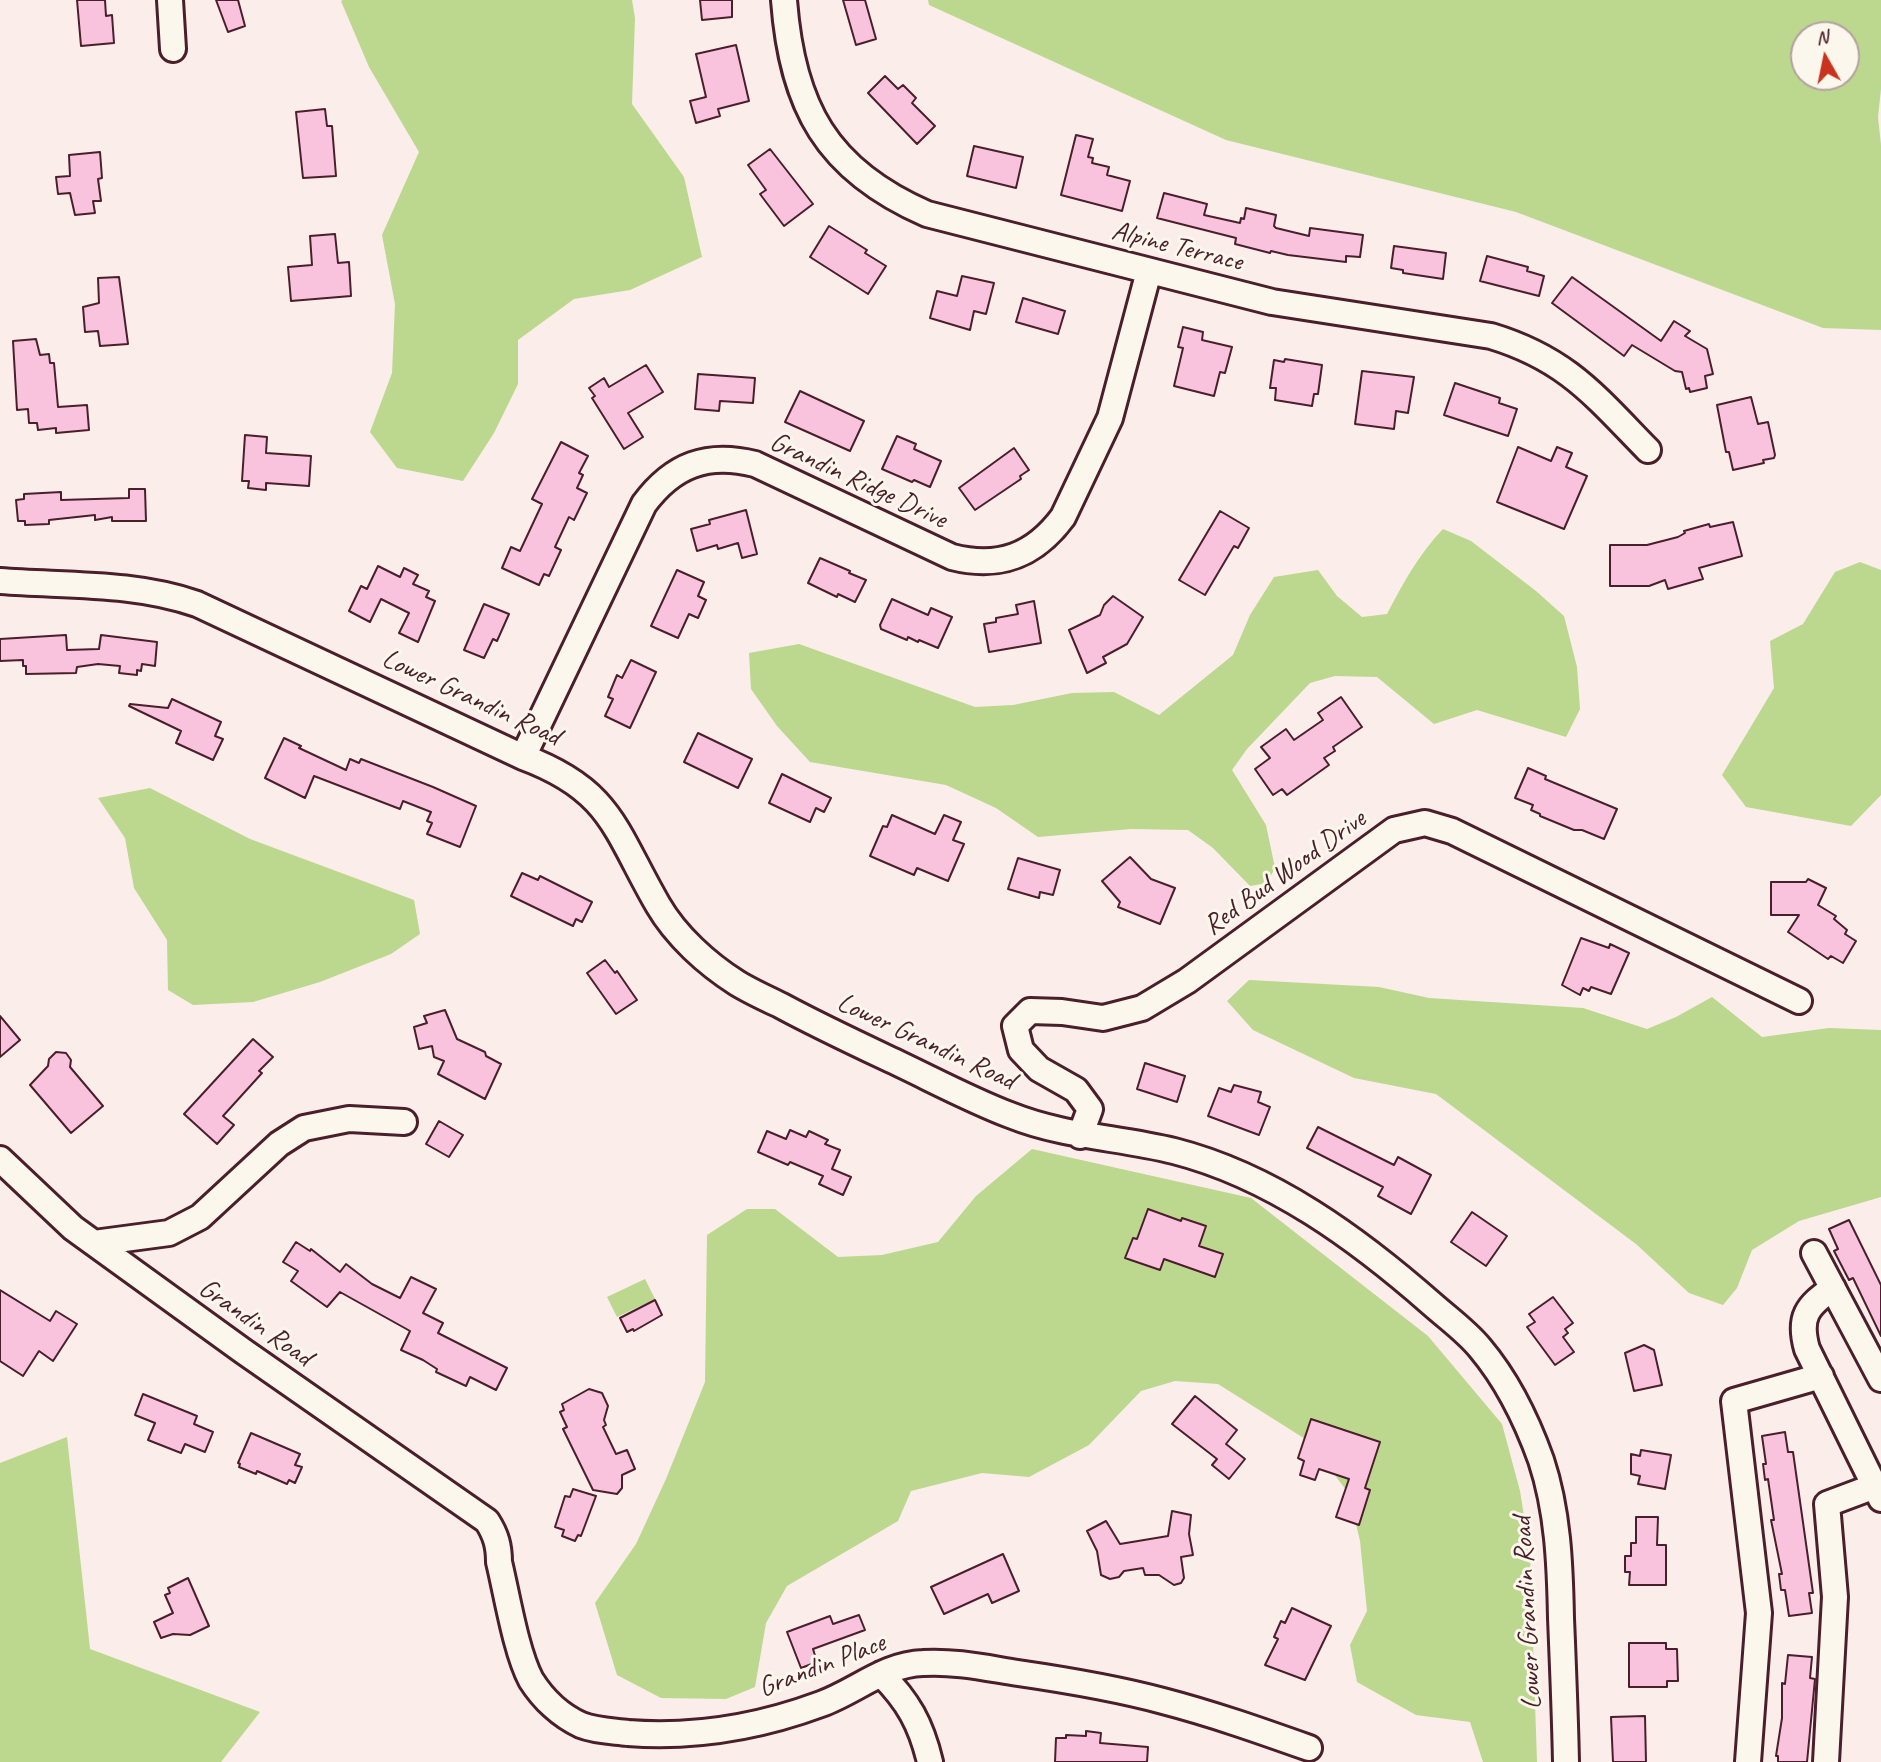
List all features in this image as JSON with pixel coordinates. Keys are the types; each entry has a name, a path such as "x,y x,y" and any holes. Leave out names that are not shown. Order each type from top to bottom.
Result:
{"street":[{"path":"170,0 173,49"},
{"name":"Alpine Terrace","path":"784,0 788,41 802,96 818,127 840,155 880,190 927,214 1272,302 1491,336 1516,344 1540,354 1583,384 1648,450"},
{"name":"Grandin Ridge Drive","path":"523,757 644,504 662,483 684,468 719,459 755,464 952,557 970,561 1006,559 1038,544 1063,517 1110,418 1149,271"},
{"name":"Lower Grandin Road","path":"0,581 146,591 176,596 561,773 593,797 611,817 659,908 682,936 708,962 738,983 832,1032 1010,1115 1080,1136 1124,1140 1217,1164 1287,1198 1363,1249 1408,1283 1480,1348 1525,1421 1541,1462 1559,1547 1566,1762"},
{"name":"Red Bud Wood Drive","path":"1080,1136 1090,1110 1076,1090 1039,1069 1021,1050 1015,1026 1030,1010 1103,1018 1142,1008 1187,981 1394,830 1425,822 1452,831 1799,1001"},
{"path":"94,1243 169,1233 200,1217 279,1144 303,1128 349,1119 404,1122"},
{"name":"Grandin Road","path":"0,1159 73,1228 243,1351 487,1521"},
{"path":"1814,1253 1881,1379"},
{"path":"1826,1762 1835,1597 1827,1504 1876,1481 1807,1349 1802,1330 1807,1311 1814,1301 1833,1288"},
{"path":"1748,1762 1759,1613 1734,1401 1821,1376"},
{"name":"Grandin Place","path":"487,1521 499,1548 499,1562 524,1662 531,1679 553,1707 584,1726 601,1731 691,1733 736,1727 780,1718 824,1703 899,1667 946,1662 1090,1684 1174,1704 1309,1748"},
{"path":"881,1674 901,1694 915,1717 930,1762"}],"green space":[{"path":"632,0 635,18 632,104 684,177 702,257 630,290 574,299 518,340 518,384 494,433 463,481 397,468 370,432 392,373 395,304 382,235 419,152 369,67 341,1"},
{"path":"928,0 1881,0 1881,89 1878,117 1881,145 1881,330 1823,328 1516,212 1226,140 929,5"},
{"path":"1443,529 1471,541 1564,616 1577,667 1580,709 1566,737 1477,710 1434,724 1377,677 1335,676 1310,683 1247,749 1232,770 1266,825 1275,868 1267,883 1250,886 1213,848 1188,830 1131,829 1038,837 996,808 946,785 810,762 777,726 751,689 749,653 799,644 975,707 1013,705 1072,693 1114,692 1159,715 1233,655 1250,615 1274,577 1318,570 1337,596 1362,617 1387,614 1412,569"},
{"path":"1860,562 1881,570 1881,795 1851,826 1746,807 1722,775 1774,688 1770,641 1803,624 1835,572"},
{"path":"150,788 250,839 414,900 420,934 391,954 320,982 253,1002 193,1005 168,990 167,940 134,888 125,838 98,798"},
{"path":"1249,980 1379,987 1429,998 1583,1008 1647,1029 1712,997 1762,1037 1829,1028 1881,1030 1881,1197 1799,1221 1752,1250 1737,1288 1723,1305 1689,1293 1636,1244 1436,1094 1354,1078 1253,1030 1227,1001"},
{"path":"1032,1149 1251,1198 1428,1336 1502,1424 1520,1491 1530,1553 1537,1762 1483,1762 1470,1722 1416,1715 1357,1682 1350,1645 1367,1611 1360,1541 1349,1494 1310,1442 1218,1384 1175,1381 1141,1391 1089,1445 1029,1477 982,1473 911,1491 898,1521 787,1586 766,1623 755,1687 726,1699 661,1698 617,1675 595,1603 636,1544 666,1479 705,1382 707,1235 747,1209 775,1209 838,1257 882,1255 938,1242 976,1196"},
{"path":"645,1279 655,1299 617,1317 607,1297"},
{"path":"67,1437 90,1649 260,1712 221,1762 0,1762 0,1463"}],"building":[{"path":"77,0 105,0 106,16 112,15 114,43 81,46"},
{"path":"216,0 238,0 245,26 228,32"},
{"path":"700,0 732,0 732,17 702,20"},
{"path":"843,0 865,0 876,39 856,45"},
{"path":"736,45 749,101 718,109 720,116 696,123 690,101 706,97 696,54"},
{"path":"885,76 898,89 903,85 916,98 912,103 935,126 917,144 868,93"},
{"path":"325,109 327,126 332,126 336,176 303,178 296,112"},
{"path":"1076,135 1093,139 1088,157 1093,158 1092,163 1109,167 1107,175 1130,181 1122,211 1061,195"},
{"path":"974,146 1023,157 1016,188 967,176"},
{"path":"770,149 813,204 784,226 760,194 766,190 748,165"},
{"path":"100,152 102,178 98,179 101,201 93,201 95,213 75,215 70,193 58,194 56,177 70,176 69,155"},
{"path":"1164,193 1207,204 1204,215 1240,223 1241,218 1244,219 1246,208 1276,215 1276,228 1309,236 1310,228 1363,235 1360,257 1346,256 1346,262 1271,251 1270,253 1235,244 1236,238 1157,218"},
{"path":"829,226 867,250 865,253 886,266 868,294 810,257"},
{"path":"335,234 338,263 349,262 351,296 291,301 288,267 312,265 310,236"},
{"path":"1394,246 1446,253 1443,279 1403,273 1403,270 1391,268"},
{"path":"1487,256 1528,267 1527,271 1544,276 1539,296 1480,281"},
{"path":"962,276 994,283 986,314 974,311 970,330 930,318 937,291 957,296"},
{"path":"119,277 128,344 100,346 98,331 85,332 83,307 99,303 98,278"},
{"path":"1572,277 1661,341 1674,321 1690,331 1685,336 1707,349 1713,374 1705,376 1707,388 1690,392 1689,388 1686,389 1682,372 1675,371 1632,345 1624,356 1552,303"},
{"path":"1023,298 1065,311 1058,334 1016,322"},
{"path":"1183,327 1203,332 1202,340 1232,347 1225,373 1220,372 1214,396 1174,386 1183,348 1178,347"},
{"path":"36,339 40,355 49,354 50,363 54,363 58,407 87,405 89,430 56,433 56,428 38,430 37,423 29,423 28,409 17,410 13,341"},
{"path":"1285,359 1322,365 1318,394 1314,394 1312,406 1275,400 1276,388 1270,388 1274,360 1284,362"},
{"path":"646,365 663,392 628,413 643,437 624,449 592,398 595,396 589,388 604,378 609,387"},
{"path":"1362,371 1414,377 1408,413 1396,411 1394,429 1355,424"},
{"path":"698,374 755,378 753,403 720,401 719,411 695,409"},
{"path":"1455,383 1500,398 1499,403 1517,409 1508,436 1444,415"},
{"path":"800,391 864,421 850,451 785,422"},
{"path":"1751,397 1758,424 1768,422 1775,455 1774,458 1763,460 1764,463 1733,470 1729,452 1726,452 1717,405"},
{"path":"245,435 267,437 266,453 311,456 309,486 266,483 266,490 248,488 249,481 242,481"},
{"path":"897,436 916,444 914,449 941,461 930,487 882,469"},
{"path":"561,442 588,456 579,473 583,475 577,488 587,493 574,520 569,517 555,547 561,550 549,576 544,574 539,585 502,568 511,547 520,551 542,504 532,499"},
{"path":"1518,447 1551,461 1557,447 1572,453 1566,467 1587,476 1564,529 1497,502"},
{"path":"1014,448 1029,470 1020,476 1021,479 975,510 959,488"},
{"path":"129,489 145,489 146,521 112,521 112,517 95,520 95,515 49,520 49,524 25,525 25,521 18,521 16,500 24,499 24,494 61,492 61,500 129,498"},
{"path":"746,510 757,554 742,558 738,543 697,551 691,529 710,524 709,520"},
{"path":"1220,511 1249,528 1238,548 1234,546 1205,595 1179,580"},
{"path":"1733,522 1742,556 1699,568 1703,579 1668,589 1665,580 1649,586 1610,586 1610,545 1647,545 1678,537 1685,533 1684,531 1709,524 1710,527"},
{"path":"820,558 866,580 855,602 838,594 837,597 808,583"},
{"path":"378,566 400,577 404,568 418,575 413,584 429,591 426,597 435,601 418,642 399,633 409,613 381,599 370,622 349,611 361,586 367,589"},
{"path":"677,570 704,582 698,596 706,600 698,618 689,614 678,638 651,626"},
{"path":"1113,596 1143,617 1127,644 1103,657 1106,663 1087,673 1069,630 1100,615 1104,605"},
{"path":"892,599 928,615 931,608 952,617 938,648 908,637 907,640 881,629 880,625"},
{"path":"1034,601 1041,643 989,652 984,624 996,622 996,618 1018,614 1016,605"},
{"path":"484,604 509,614 497,641 493,639 484,658 464,650"},
{"path":"66,635 67,650 99,649 101,635 157,642 155,666 142,664 137,675 119,673 120,666 98,664 77,667 76,673 26,674 23,660 0,661 0,639"},
{"path":"631,660 656,672 630,728 605,716 613,699 608,697 617,675 622,678"},
{"path":"1341,697 1362,727 1333,747 1335,751 1324,758 1329,765 1287,795 1282,789 1273,795 1255,769 1270,758 1261,747 1286,729 1294,740 1323,720 1318,713"},
{"path":"172,699 221,722 215,736 223,739 213,760 176,743 181,731 129,706 168,708"},
{"path":"698,733 752,759 738,788 684,762"},
{"path":"284,738 346,770 350,759 359,763 361,759 476,806 460,847 427,834 432,823 427,821 431,812 403,801 400,809 314,776 305,798 265,778"},
{"path":"1528,768 1546,776 1545,779 1617,809 1604,839 1540,816 1531,810 1533,805 1515,798"},
{"path":"782,774 831,798 824,812 816,808 810,822 769,803"},
{"path":"892,815 935,834 944,815 961,822 953,840 964,844 948,881 917,868 914,875 870,856 883,826 887,827"},
{"path":"1130,857 1151,879 1175,888 1160,924 1118,907 1120,902 1102,881"},
{"path":"1018,858 1060,870 1053,895 1040,892 1039,898 1008,889"},
{"path":"522,873 538,880 540,876 592,902 582,922 576,919 573,926 511,896"},
{"path":"1808,879 1826,888 1818,905 1836,916 1834,919 1847,930 1845,934 1856,941 1843,963 1831,956 1828,959 1788,932 1799,915 1771,915 1771,882 1806,882"},
{"path":"1581,938 1609,948 1610,944 1629,953 1611,994 1591,987 1589,991 1583,988 1580,995 1562,985"},
{"path":"605,960 615,973 617,971 637,1000 616,1014 587,973"},
{"path":"445,1010 457,1039 485,1052 486,1056 501,1064 485,1099 438,1074 444,1061 434,1057 432,1046 419,1049 414,1027 427,1023 424,1016"},
{"path":"0,1016 20,1040 0,1057"},
{"path":"253,1039 273,1057 223,1116 234,1125 217,1144 184,1114"},
{"path":"56,1052 66,1053 71,1060 70,1067 103,1106 71,1133 30,1085 48,1066 49,1059"},
{"path":"1145,1063 1185,1076 1177,1102 1137,1089"},
{"path":"1234,1085 1261,1092 1258,1102 1270,1107 1259,1135 1208,1116 1219,1088 1231,1092"},
{"path":"439,1121 463,1135 449,1157 426,1144"},
{"path":"1318,1127 1394,1165 1398,1157 1431,1175 1411,1214 1378,1196 1383,1187 1307,1148"},
{"path":"790,1130 806,1137 809,1131 828,1140 825,1144 840,1150 832,1169 851,1177 843,1195 819,1184 823,1176 758,1152 767,1131 786,1139"},
{"path":"1148,1209 1181,1221 1182,1218 1206,1226 1199,1246 1223,1254 1215,1277 1164,1259 1160,1270 1125,1258 1133,1238 1137,1239"},
{"path":"1472,1212 1507,1236 1486,1266 1451,1242"},
{"path":"1849,1220 1881,1285 1881,1336 1853,1278 1849,1280 1834,1251 1838,1249 1829,1229"},
{"path":"296,1242 310,1251 311,1249 340,1272 346,1264 372,1284 400,1298 411,1277 436,1289 423,1313 443,1323 438,1333 507,1368 496,1390 470,1377 466,1386 436,1372 437,1369 423,1360 401,1350 410,1331 340,1292 327,1307 291,1281 298,1271 283,1262"},
{"path":"0,1290 50,1321 56,1311 77,1324 53,1361 39,1351 23,1376 0,1361"},
{"path":"1553,1297 1573,1323 1565,1329 1568,1333 1563,1337 1574,1352 1555,1365 1527,1327 1535,1322 1529,1314"},
{"path":"655,1300 662,1315 634,1331 633,1329 627,1332 620,1318"},
{"path":"1644,1345 1654,1350 1662,1385 1634,1391 1625,1353"},
{"path":"589,1389 602,1393 608,1406 604,1420 606,1425 603,1427 616,1454 627,1450 635,1469 622,1475 622,1488 617,1494 593,1490 563,1429 567,1427 560,1412 564,1410 562,1404"},
{"path":"143,1394 197,1416 194,1424 213,1432 205,1452 185,1444 181,1453 148,1440 155,1423 135,1415"},
{"path":"1195,1396 1237,1430 1226,1444 1245,1459 1229,1479 1212,1465 1217,1459 1172,1424"},
{"path":"1311,1419 1380,1442 1365,1488 1370,1490 1359,1525 1336,1517 1349,1479 1319,1469 1315,1480 1300,1475 1304,1461 1298,1458"},
{"path":"1785,1432 1788,1452 1793,1452 1813,1593 1809,1593 1812,1613 1789,1616 1785,1590 1781,1590 1779,1574 1782,1574 1771,1520 1774,1520 1768,1479 1765,1480 1762,1436"},
{"path":"251,1433 300,1454 295,1465 302,1467 295,1483 289,1480 287,1484 257,1471 256,1474 239,1467 238,1463"},
{"path":"1641,1450 1671,1455 1665,1489 1638,1484 1640,1476 1631,1474 1631,1454 1640,1456"},
{"path":"573,1489 596,1496 581,1536 578,1535 575,1541 562,1536 564,1530 555,1527 565,1496 570,1497"},
{"path":"1172,1511 1191,1515 1189,1534 1193,1555 1181,1557 1184,1578 1181,1583 1174,1585 1159,1575 1145,1575 1143,1568 1124,1571 1119,1577 1110,1579 1101,1575 1097,1551 1087,1531 1106,1521 1120,1544 1168,1536"},
{"path":"1636,1517 1658,1517 1657,1545 1666,1545 1666,1585 1629,1585 1630,1572 1625,1572 1625,1556 1631,1556 1631,1543 1636,1543"},
{"path":"1003,1554 1019,1591 992,1603 988,1594 944,1614 931,1587"},
{"path":"188,1578 209,1626 190,1635 173,1634 161,1638 154,1622 173,1613 165,1595 170,1593 168,1588"},
{"path":"1292,1608 1331,1626 1305,1680 1265,1665 1278,1639 1274,1637 1281,1621 1285,1623"},
{"path":"859,1615 865,1630 813,1649 817,1662 801,1668 787,1632 830,1616 833,1624"},
{"path":"1629,1643 1666,1643 1666,1649 1677,1649 1678,1681 1667,1681 1667,1687 1629,1687"},
{"path":"1788,1655 1812,1657 1810,1678 1815,1679 1807,1762 1778,1762 1776,1756 1782,1718 1782,1683 1785,1684"},
{"path":"1645,1716 1646,1762 1613,1762 1611,1717"},
{"path":"1086,1731 1101,1733 1100,1743 1148,1747 1147,1762 1055,1762 1056,1738 1066,1738 1066,1735 1086,1736"}]}
